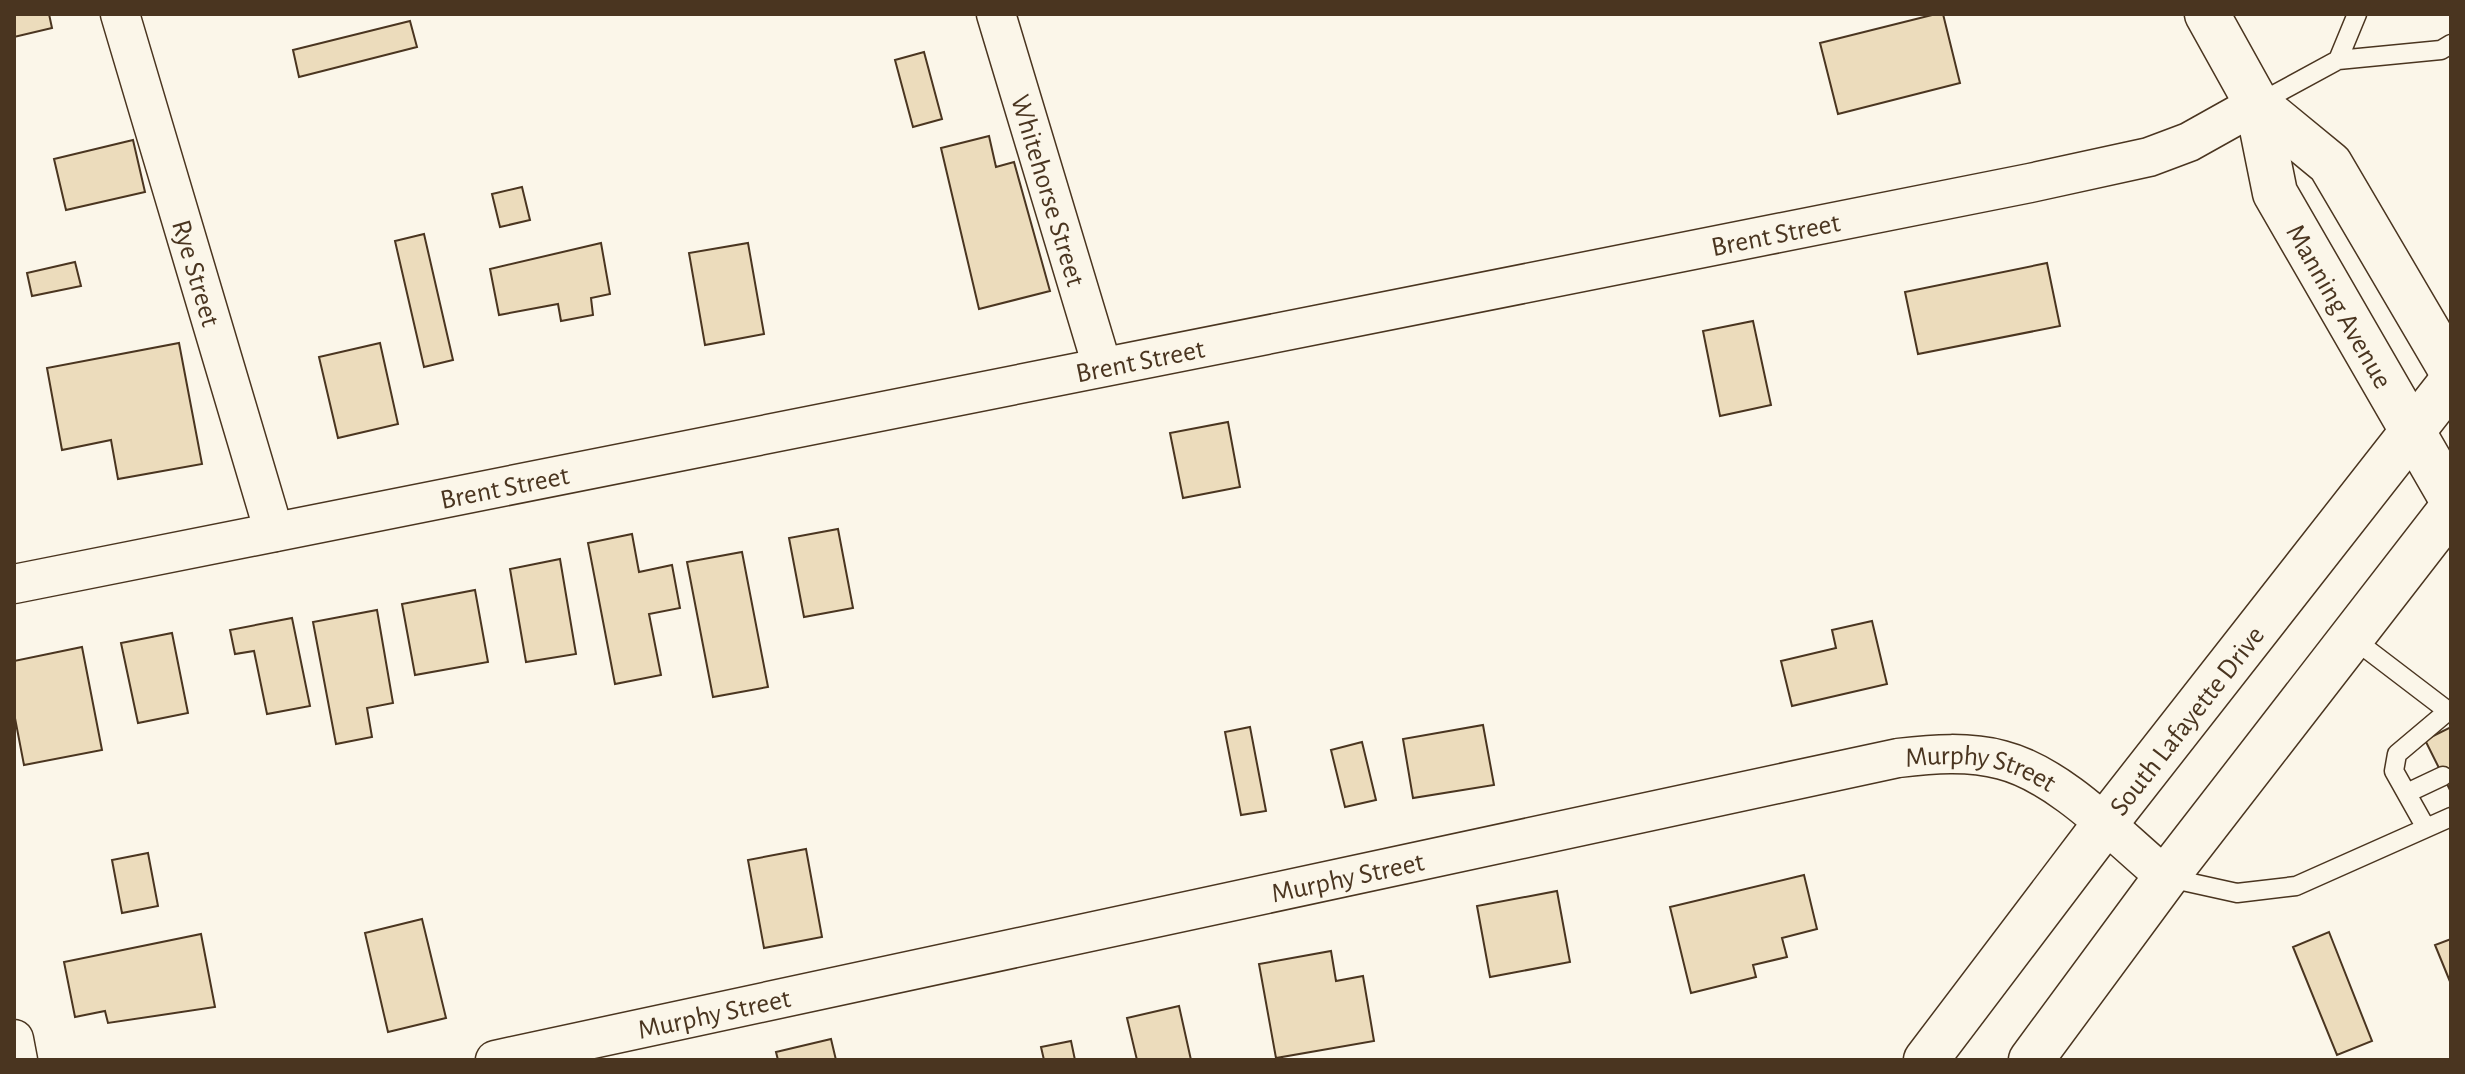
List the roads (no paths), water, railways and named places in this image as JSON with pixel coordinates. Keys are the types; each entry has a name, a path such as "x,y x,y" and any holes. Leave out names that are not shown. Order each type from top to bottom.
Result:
{"main road":[{"name":"Manning Avenue","path":"2207,14 2257,104 2275,193 2451,498"},
{"name":"Manning Avenue","path":"2257,104 2330,164 2451,370"},
{"name":"South Lafayette Drive","path":"1926,1060 2104,825 2451,382"},
{"path":"2031,1060 2166,877 2451,509"}],"street":[{"name":"Rye Street","path":"120,14 274,532"},
{"name":"Whitehorse Street","path":"996,14 1102,366"},
{"name":"Brent Street","path":"14,584 2149,157 2189,142 2257,104"},
{"name":"Murphy Street","path":"495,1060 1898,758 1935,754 2004,760 2055,785 2166,877"},
{"path":"14,1039 18,1060"}],"lane":[{"path":"2338,60 2357,14"},
{"path":"2257,104 2338,60 2441,50 2451,44"},
{"path":"2351,637 2449,711 2397,754 2394,771 2426,828"},
{"path":"2407,793 2443,776"},
{"path":"2166,877 2237,893 2296,886 2451,817"}]}
